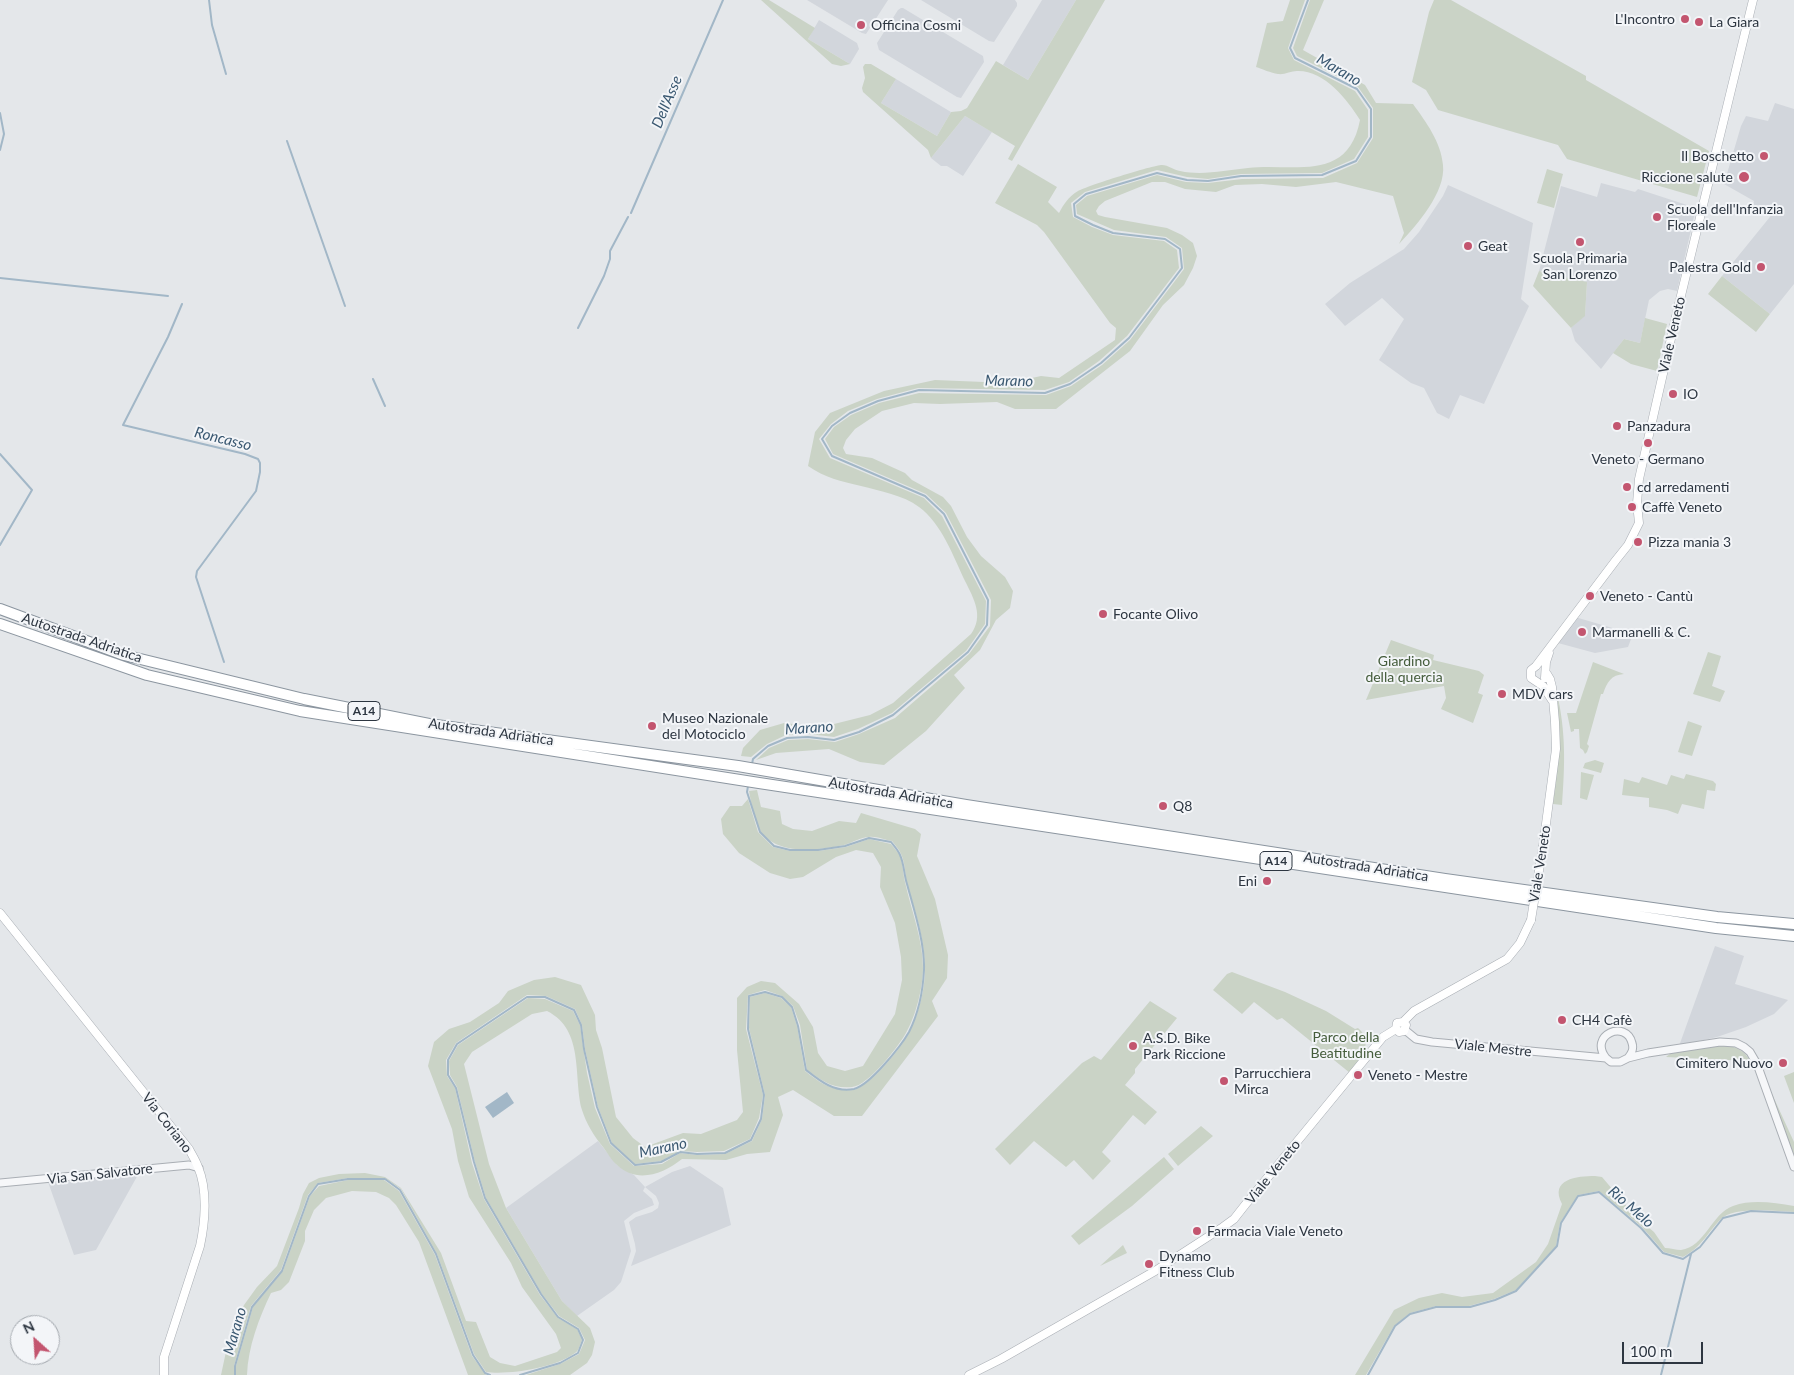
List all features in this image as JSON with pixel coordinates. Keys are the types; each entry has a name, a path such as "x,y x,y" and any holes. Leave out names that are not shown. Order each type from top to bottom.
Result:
{"highway":[{"name":"Autostrada Adriatica","path":"0,610 124,655 304,699 458,728 738,766 966,805 1445,879 1717,918 1794,924"},
{"name":"Autostrada Adriatica","path":"0,624 147,675 300,711 759,783 1716,928 1794,936"}],"main road":[{"name":"Viale Veneto","path":"1536,666 1628,545 1639,523 1637,502 1639,479 1680,299 1753,0"},
{"name":"Viale Veneto","path":"969,1375 1001,1359 1155,1271 1234,1219 1384,1038 1396,1029 1401,1032 1414,1012 1507,959 1520,944 1531,920 1556,749 1552,687 1546,672 1546,662 1550,646"},
{"path":"1541,684 1546,678 1546,672 1542,667 1536,666 1531,670 1532,680 1541,684 1552,687"},
{"name":"Viale Veneto","path":"1541,684 1552,700"},
{"name":"Via Coriano","path":"0,913 189,1149 199,1168 205,1208 203,1229 200,1246 164,1357 164,1375"}],"street":[{"name":"Viale Mestre","path":"1404,1026 1416,1039 1432,1042 1606,1058 1617,1063 1648,1053 1720,1042 1736,1043 1750,1052 1756,1064 1794,1167"},
{"path":"1606,1058 1602,1053 1602,1041 1606,1036 1617,1031 1628,1036 1633,1047 1632,1053 1628,1058"},
{"path":"1583,1056 1601,1047"},
{"path":"1633,1047 1648,1053"},
{"name":"Via San Salvatore","path":"0,1183 189,1165 199,1168"}],"shaded area":[{"path":"807,0 888,0 866,34"},
{"path":"921,0 1015,0 1017,6 994,42 989,41"},
{"path":"1042,0 1076,0 1028,80 1003,65"},
{"path":"901,8 983,56 984,62 961,98 879,50 877,43"},
{"path":"819,20 857,43 859,49 850,64 808,39"},
{"path":"896,79 951,112 937,136 881,103"},
{"path":"1775,103 1794,109 1794,284 1770,314 1722,276 1778,207 1771,204 1766,207 1753,205 1754,201 1724,184 1741,126 1746,116 1768,121"},
{"path":"965,116 992,132 963,176 947,166 941,166 931,158"},
{"path":"1601,183 1635,192 1638,189 1696,208 1677,291 1668,289 1660,291 1649,300 1640,343 1624,339 1601,369 1575,341 1571,328 1585,315 1587,282 1539,271 1561,186 1597,197"},
{"path":"1448,185 1533,223 1521,299 1529,306 1484,404 1460,395 1449,419 1437,413 1424,388 1411,383 1379,360 1404,319 1382,298 1345,326 1325,304 1350,283 1404,249 1419,232 1443,196"},
{"path":"1575,617 1633,634 1628,647 1595,653 1558,643"},
{"path":"1715,946 1744,956 1735,984 1788,1000 1774,1014 1746,1027 1717,1037 1679,1046"},
{"path":"598,1141 617,1165 634,1175 645,1187 643,1191 652,1199 654,1205 634,1213 624,1221 631,1251 621,1282 614,1290 577,1316 562,1301 506,1208"},
{"path":"690,1166 723,1188 731,1225 631,1266 636,1251 629,1222 636,1217 652,1212 658,1208 659,1203 656,1196 645,1187 672,1172"},
{"path":"139,1173 96,1250 74,1255 48,1182"}],"green space":[{"path":"761,0 769,0 815,28 808,39 850,64 841,66 832,64"},
{"path":"1076,0 1105,0 1012,161 1008,159 1015,146 965,116 931,158 928,150 863,92 862,88 865,78 863,67 865,64 871,64 896,79 881,103 937,136 951,112 967,108 996,61 1028,80"},
{"path":"1290,0 1305,0 1288,48 1294,60 1355,91 1368,110 1368,137 1354,159 1322,173 1241,174 1208,179 1187,177 1157,170 1085,192 1071,203 1073,217 1113,235 1164,241 1177,250 1179,268 1127,336 1099,361 1069,382 1045,390 918,388 877,399 848,411 831,424 819,439 830,458 924,498 942,516 986,601 985,624 966,651 892,713 858,729 834,737 809,734 786,735 767,744 751,757 741,756 743,748 760,730 784,723 822,727 870,715 893,703 971,634 977,621 972,594 946,541 927,514 913,503 899,496 833,479 808,466 815,432 830,413 884,391 935,380 1009,383 1041,376 1059,378 1115,340 1116,328 1110,323 1044,232 1037,225 995,203 1018,164 1057,187 1048,202 1059,213 1069,198 1078,191 1156,166 1164,165 1180,171 1197,173 1248,168 1317,166 1331,162 1344,153 1354,140 1360,120 1334,87 1316,75 1307,72 1297,71 1278,74 1256,67 1267,23 1283,21"},
{"path":"1310,0 1324,0 1303,50 1365,85 1376,103 1413,104 1432,133 1442,157 1443,175 1435,197 1422,218 1399,244 1404,233 1393,196 1336,182 1296,187 1262,184 1235,185 1216,192 1185,189 1165,182 1152,182 1105,201 1096,211 1098,215 1167,228 1193,243 1197,256 1184,285 1163,305 1130,351 1056,409 1015,409 997,402 914,403 882,411 855,429 846,440 843,448 846,454 872,458 905,473 912,480 943,497 951,506 967,537 981,556 1005,577 1013,591 1010,608 996,620 980,650 954,675 965,688 926,731 884,765 860,762 829,749 776,753 756,760 769,748 788,740 808,739 835,742 895,718 969,654 990,626 991,600 946,513 926,494 833,454 825,439 834,427 851,415 879,403 919,393 1046,395 1071,386 1102,365 1130,340 1184,269 1182,248 1166,237 1114,230 1077,214 1076,205 1087,196 1157,175 1186,182 1208,183 1242,179 1323,178 1357,163 1373,138 1373,108 1358,87 1297,56 1293,48"},
{"path":"1434,0 1451,0 1586,76 1586,80 1709,151 1697,197 1567,159 1558,145 1438,110 1426,90 1412,82 1429,12"},
{"path":"1547,169 1563,174 1554,208 1537,203"},
{"path":"1539,271 1587,282 1585,316 1571,328 1533,286"},
{"path":"1722,276 1770,314 1756,332 1708,294"},
{"path":"1645,318 1667,324 1657,371 1631,364 1613,353 1624,339 1640,343"},
{"name":"Giardino della quercia","path":"1391,640 1434,655 1433,660 1479,671 1484,675 1478,693 1483,695 1473,723 1441,709 1446,698 1444,686 1366,700"},
{"path":"1708,652 1721,656 1712,686 1725,691 1720,702 1693,694"},
{"path":"1593,662 1624,674 1613,678 1608,683 1603,694 1601,694 1587,744 1589,746 1585,754 1580,748 1579,729 1574,729 1571,732 1567,713 1576,713"},
{"path":"1553,690 1557,693 1563,735 1562,805 1553,804 1560,745 1558,716"},
{"path":"1688,721 1702,726 1692,756 1678,752"},
{"path":"1595,760 1604,763 1601,773 1583,768 1585,763"},
{"path":"1581,772 1594,775 1587,800 1580,798"},
{"path":"1686,774 1713,781 1716,784 1715,791 1707,790 1704,809 1682,804 1678,814 1649,807 1649,798 1622,795 1624,779 1639,783 1642,777 1667,785 1671,775 1684,779"},
{"path":"757,790 761,807 780,811 782,824 793,829 812,831 839,821 856,823 861,813 915,829 921,834 917,856 935,899 948,955 947,978 932,1001 938,1016 862,1116 834,1116 793,1090 778,1097 783,1115 770,1152 747,1154 726,1160 682,1159 667,1169 650,1175 633,1174 625,1171 613,1161 593,1134 582,1110 579,1097 572,1042 567,1030 559,1019 547,1011 532,1014 472,1052 464,1064 489,1164 506,1208 562,1301 590,1328 595,1342 592,1355 587,1363 570,1375 526,1375 560,1364 579,1354 585,1340 579,1328 559,1316 542,1294 486,1198 475,1162 457,1087 450,1075 449,1061 458,1045 528,998 545,999 573,1011 580,1025 587,1073 595,1108 610,1144 634,1166 662,1164 680,1153 697,1155 725,1154 752,1141 762,1119 765,1095 749,1028 750,997 765,993 781,998 791,1007 797,1026 805,1071 822,1083 839,1090 860,1088 876,1074 893,1056 906,1038 919,1009 925,977 925,958 903,861 898,849 892,841 872,837 863,838 844,845 823,848 800,849 778,845 761,832 757,823 749,791"},
{"path":"748,799 758,832 773,847 790,851 818,851 846,847 869,839 891,844 900,856 921,946 923,976 918,1001 910,1024 898,1046 875,1073 859,1085 852,1087 839,1087 823,1081 807,1070 800,1025 793,1006 782,996 765,990 748,995 746,1029 763,1095 759,1118 750,1139 724,1151 680,1151 661,1161 635,1164 612,1143 598,1107 585,1049 582,1025 575,1009 546,996 527,995 456,1043 446,1060 447,1076 455,1088 472,1163 484,1199 540,1295 558,1318 577,1329 582,1340 578,1351 556,1363 532,1369 496,1373 486,1372 474,1354 437,1254 401,1189 385,1178 348,1178 318,1183 308,1195 281,1270 251,1306 234,1366 234,1375 221,1375 227,1347 236,1322 244,1305 257,1287 277,1266 303,1194 309,1183 319,1178 339,1174 365,1173 385,1177 401,1188 441,1253 466,1321 476,1322 490,1357 500,1363 515,1366 557,1352 561,1348 556,1334 522,1287 511,1263 469,1197 458,1161 452,1129 428,1066 434,1042 449,1029 470,1022 499,1003 508,991 534,980 555,977 581,985 595,1015 596,1030 602,1048 616,1117 633,1138 645,1147 683,1133 701,1134 737,1120 743,1112 737,1050 737,998 747,987 761,981 775,983 799,1004 813,1027 818,1053 827,1066 845,1071 863,1066 895,1014 902,980 901,957 895,923 880,887 881,867 873,853 856,850 836,857 803,877 790,879 770,873 739,853 723,834 721,819 730,806 742,806"},
{"name":"Parco della Beatitudine","path":"1232,972 1285,992 1326,1011 1355,1029 1358,1028 1363,1033 1366,1045 1350,1073 1282,1018 1277,1020 1254,1002 1242,1014 1213,990 1227,974"},
{"path":"1150,1001 1177,1018 1135,1069 1135,1073 1125,1085 1157,1112 1145,1125 1133,1115 1102,1152 1111,1161 1093,1180 1074,1160 1066,1167 1034,1141 1010,1165 995,1149 1082,1063 1094,1056 1101,1060"},
{"path":"1724,1045 1740,1050 1746,1054 1750,1061 1666,1057 1671,1053"},
{"path":"1794,1072 1794,1103 1784,1076"},
{"path":"1767,1083 1794,1142 1794,1157"},
{"path":"1201,1126 1213,1136 1178,1166 1168,1154"},
{"path":"1164,1157 1174,1169 1132,1206 1079,1245 1071,1236"},
{"path":"1602,1177 1636,1217 1654,1232 1665,1248 1681,1250 1689,1248 1702,1237 1725,1210 1733,1206 1764,1202 1794,1206 1794,1212 1756,1210 1735,1212 1727,1215 1716,1224 1695,1249 1683,1257 1664,1252 1642,1227 1599,1191 1578,1195 1560,1223 1556,1246 1516,1290 1469,1306 1436,1306 1410,1313 1394,1326 1366,1375 1355,1375 1394,1310 1419,1298 1442,1293 1462,1297 1493,1293 1536,1262 1548,1244 1562,1204 1559,1189 1562,1184 1573,1178"},
{"path":"348,1180 384,1180 399,1191 435,1255 472,1356 486,1375 468,1375 419,1242 396,1205 389,1198 376,1192 352,1191 326,1198 314,1210 305,1231 305,1241 289,1282 281,1290 271,1293 262,1312 252,1343 247,1375 236,1375 236,1366 253,1307 283,1271 310,1196 319,1186"},
{"path":"1123,1245 1127,1253 1100,1266"}],"water":[{"path":"507,1092 514,1103 493,1118 485,1107"}],"waterway":[{"name":"Roncasso","path":"209,0 212,25 226,74"},
{"name":"Dell'Asse","path":"631,213 723,0"},
{"name":"Marano","path":"752,764 753,759 768,746 787,738 808,737 834,740 859,732 893,715 968,652 987,625 988,600 944,514 925,496 832,456 822,439 832,426 850,413 878,401 919,390 1045,393 1070,384 1101,363 1129,338 1182,268 1180,249 1165,239 1113,233 1075,216 1074,204 1086,194 1157,173 1187,180 1208,181 1241,176 1322,175 1356,161 1371,137 1371,109 1357,89 1295,58 1290,48 1308,0"},
{"name":"Roncasso","path":"0,113 4,134 0,150"},
{"name":"Roncasso","path":"287,141 345,306"},
{"name":"Dell'Asse","path":"578,328 604,276 610,259 610,251 628,217"},
{"name":"Roncasso","path":"0,278 168,296"},
{"name":"Roncasso","path":"182,304 168,337 123,425 245,454 258,459 260,463 256,491 197,571 196,577 224,662"},
{"name":"Roncasso","path":"373,379 385,406"},
{"name":"Roncasso","path":"0,454 32,490 0,545"},
{"name":"Marano","path":"520,1375 560,1363 578,1353 583,1340 578,1329 558,1317 541,1294 485,1198 456,1088 448,1075 448,1060 457,1044 527,997 545,997 574,1010 581,1025 584,1049 597,1107 611,1143 635,1165 661,1162 680,1152 697,1154 725,1153 751,1140 761,1119 764,1095 748,1029 749,996 765,992 782,997 792,1007 798,1026 806,1070 834,1088 847,1090 861,1086 892,1055 912,1025 921,994 924,960 919,927 902,862 897,850 891,842 869,838 845,846 818,850 790,850 774,846 760,832 747,792 748,786"},
{"name":"Marano","path":"235,1375 235,1366 252,1307 282,1271 309,1196 318,1184 348,1179 385,1179 400,1190 436,1254 473,1355 485,1373 490,1375"},
{"name":"Rio Melo","path":"1368,1375 1395,1326 1410,1314 1436,1307 1470,1307 1495,1300 1516,1291 1557,1246 1561,1223 1578,1196 1599,1192 1641,1228 1663,1253 1683,1259 1700,1247 1723,1218 1751,1211 1794,1213"},
{"path":"1661,1375 1691,1254"}],"place":[{"name":"L'Incontro","path":"1685,19"},
{"name":"La Giara","path":"1699,22"},
{"name":"Officina Cosmi","path":"861,25"},
{"name":"Il Boschetto","path":"1764,156"},
{"name":"Riccione salute","path":"1744,177"},
{"name":"Scuola dell'Infanzia Floreale","path":"1657,217"},
{"name":"Scuola Primaria San Lorenzo","path":"1580,242"},
{"name":"Geat","path":"1468,246"},
{"name":"Palestra Gold","path":"1761,267"},
{"name":"IO","path":"1673,394"},
{"name":"Panzadura","path":"1617,426"},
{"name":"Veneto - Germano","path":"1648,443"},
{"name":"cd arredamenti","path":"1627,487"},
{"name":"Caffè Veneto","path":"1632,507"},
{"name":"Pizza mania 3","path":"1638,542"},
{"name":"Veneto - Cantù","path":"1590,596"},
{"name":"Focante Olivo","path":"1103,614"},
{"name":"Marmanelli & C.","path":"1582,632"},
{"name":"MDV cars","path":"1502,694"},
{"name":"Museo Nazionale del Motociclo","path":"652,726"},
{"name":"Q8","path":"1163,806"},
{"name":"Eni","path":"1267,881"},
{"name":"CH4 Cafè","path":"1562,1020"},
{"name":"A.S.D. Bike Park Riccione","path":"1133,1046"},
{"name":"Cimitero Nuovo","path":"1783,1063"},
{"name":"Veneto - Mestre","path":"1358,1075"},
{"name":"Parrucchiera Mirca","path":"1224,1081"},
{"name":"Farmacia Viale Veneto","path":"1197,1231"},
{"name":"Dynamo Fitness Club","path":"1149,1264"}]}
